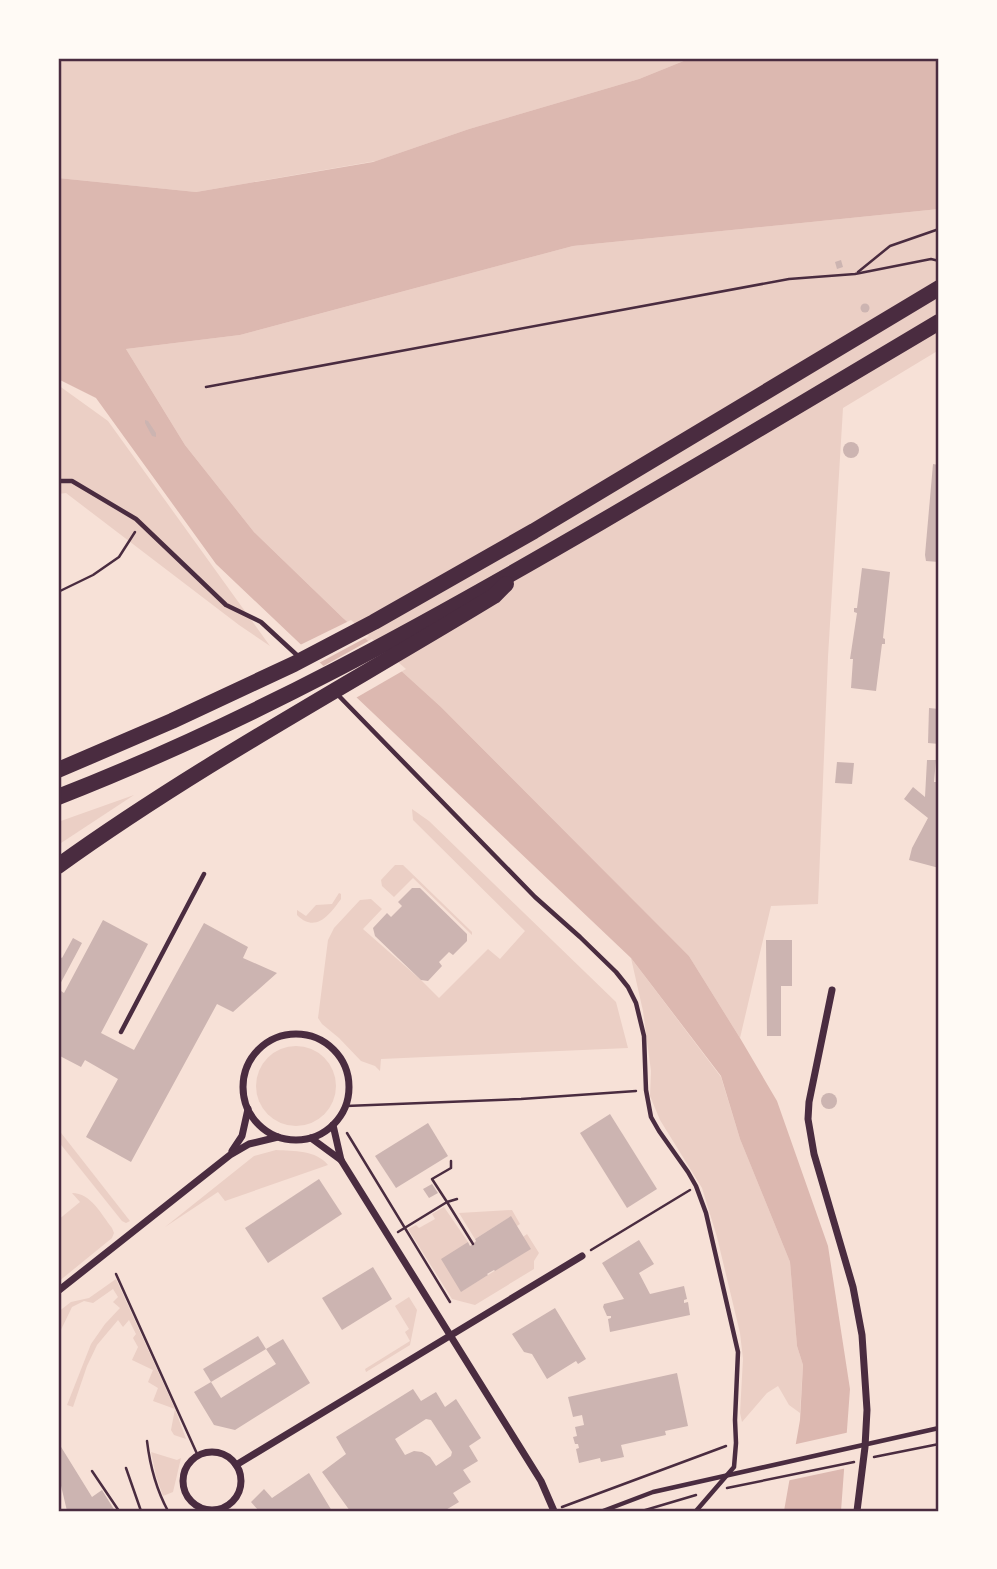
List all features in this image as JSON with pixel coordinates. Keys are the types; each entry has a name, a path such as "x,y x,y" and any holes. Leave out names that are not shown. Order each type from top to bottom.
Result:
{"highway":[{"path":"58,797 184,744 310,673 374,622 534,531 939,288"},
{"path":"58,866 102,834 188,779 326,696 397,646 494,596 526,566 939,322"},
{"path":"58,770 172,722 310,673 397,646"}],"street":[{"path":"832,990 809,1102 808,1119 814,1154 853,1287 862,1335 867,1410 857,1511"},
{"path":"306,1035 334,1050 343,1063 349,1092 346,1106 341,1116 323,1133 294,1140 278,1137 263,1129 248,1109 243,1088 245,1072 262,1047 276,1039 306,1035"},
{"path":"230,1155 242,1136 248,1109"},
{"path":"333,1125 341,1160 541,1481 554,1511"},
{"path":"58,1291 230,1155 249,1144 278,1137"},
{"path":"311,1138 341,1160"},
{"path":"236,1465 582,1256"},
{"path":"215,1453 230,1459 240,1474 239,1492 234,1500 219,1510 201,1508 193,1503 184,1488 186,1470 198,1457 215,1453"}],"lane":[{"path":"58,481 72,481 136,519 226,605 261,622 310,673 365,721 535,897 616,972 628,988 636,1003 644,1036 646,1090 651,1117 696,1186 706,1213 738,1352 734,1467 696,1511"},
{"path":"121,1032 204,874"},
{"path":"603,1511 653,1492 939,1428"}],"path":[{"path":"855,274 890,246 939,229"},
{"path":"206,387 789,279 855,274 931,259 939,261"},
{"path":"58,592 93,575 119,557 141,523"},
{"path":"346,1106 521,1099 646,1090"},
{"path":"347,1133 450,1302"},
{"path":"450,1161 451,1168 432,1179 473,1244"},
{"path":"582,1256 696,1186"},
{"path":"398,1231 447,1202 457,1199"},
{"path":"116,1274 198,1457"},
{"path":"147,1441 157,1489 169,1511"},
{"path":"554,1511 736,1443"},
{"path":"871,1458 939,1444"},
{"path":"721,1490 858,1461"},
{"path":"126,1468 141,1511"},
{"path":"92,1471 120,1511"},
{"path":"642,1511 700,1494"}],"shaded area":[{"path":"58,58 691,58 639,79 469,129 376,161 196,192 58,178"},
{"path":"691,58 939,58 939,209 573,246 240,335 126,349 185,445 254,532 441,707 689,956 740,1038 777,1101 828,1246 850,1389 841,1511 784,1511 800,1420 803,1365 797,1346 790,1262 740,1139 721,1076 631,958 216,564 96,398 58,379 58,178 196,192 373,162 469,129 639,79"},
{"path":"939,209 939,350 843,408 828,657 818,904 771,906 740,1038 689,956 441,707 254,532 185,445 126,349 240,335 573,246"},
{"path":"58,385 108,421 270,646 66,493 58,494"},
{"path":"134,795 58,845 58,822"},
{"path":"412,809 429,821 616,1002 628,1048 381,1059 380,1071 361,1061 322,1024 318,1018 328,940 334,928 360,900 371,899 382,909 363,929 439,998 488,949 500,959 525,931 413,820"},
{"path":"395,865 403,865 472,932 472,935 413,878 394,897 382,886 381,880"},
{"path":"339,893 341,899 322,920 310,923 297,915 297,910 306,916 316,905 332,904"},
{"path":"631,958 721,1077 740,1139 790,1262 797,1346 803,1365 800,1413 789,1405 778,1386 767,1393 742,1422 740,1413 743,1359 740,1333 702,1188 660,1120 650,1096 651,1071 643,1011"},
{"path":"296,1046 311,1049 324,1058 333,1071 336,1086 333,1101 324,1114 311,1123 296,1126 281,1123 268,1114 259,1101 256,1086 259,1071 268,1058 281,1049"},
{"path":"58,1129 130,1221 122,1221 58,1141"},
{"path":"276,1150 311,1154 328,1165 225,1201 218,1192 165,1227 254,1156"},
{"path":"72,1193 90,1200 114,1233 112,1238 58,1282 58,1220 80,1202"},
{"path":"444,1207 468,1242 462,1291 530,1249 523,1237 527,1234 539,1253 534,1261 534,1269 475,1305 452,1299 408,1229 416,1225 419,1228 435,1219 432,1214"},
{"path":"512,1210 520,1224 517,1226 510,1217 475,1239 459,1213"},
{"path":"116,1279 175,1409 153,1401 158,1388 148,1382 153,1370 132,1360 138,1347 133,1338 136,1334 129,1320 123,1327 118,1320 97,1345 73,1407 67,1405 91,1344 120,1308 113,1302 118,1297 113,1289 93,1303 84,1301 72,1307 58,1336 58,1312 71,1302 89,1298"},
{"path":"409,1297 417,1310 410,1345 366,1372 365,1369 410,1341 405,1332 409,1329 395,1306"},
{"path":"175,1409 186,1439 174,1435 171,1430"},
{"path":"151,1452 177,1460 181,1458 173,1492 163,1496"}],"pier":[{"path":"351,620 369,636 317,664 298,646"},
{"path":"372,639 406,669 354,699 320,668"},
{"path":"850,1432 847,1468 786,1481 792,1445"}],"building":[{"path":"841,260 843,267 837,269 835,262"},
{"path":"865,303 870,308 865,313 860,308"},
{"path":"145,420 156,433 156,437 152,436"},
{"path":"851,442 859,450 851,458 843,450"},
{"path":"933,464 939,465 939,562 926,561 925,555"},
{"path":"862,568 890,572 883,638 885,644 882,644 876,691 851,688 853,659 850,659 857,613 854,608 857,608"},
{"path":"929,708 939,709 939,744 928,743"},
{"path":"927,760 936,760 934,782 939,782 939,868 909,860 912,848 928,818 904,799 913,787 925,797"},
{"path":"837,762 854,763 852,784 835,783"},
{"path":"412,888 420,888 467,934 467,941 453,955 449,952 439,962 442,966 428,981 421,980 375,936 373,928 387,913 391,917 402,906 398,902"},
{"path":"103,920 148,944 101,1033 134,1050 204,923 248,947 243,958 277,973 233,1012 217,1004 131,1162 86,1137 118,1079 85,1060 81,1067 58,1055 58,1004 61,999 58,997 58,989 64,993"},
{"path":"73,938 82,943 58,988 58,956 62,958"},
{"path":"766,940 792,940 792,986 781,986 781,1036 767,1036"},
{"path":"829,1093 835,1095 835,1107 829,1109 823,1107 821,1101 823,1095"},
{"path":"610,1114 657,1189 627,1208 580,1133"},
{"path":"428,1123 448,1156 396,1188 375,1156"},
{"path":"319,1179 342,1214 268,1263 245,1228"},
{"path":"432,1184 438,1193 429,1198 423,1189"},
{"path":"511,1216 531,1249 461,1292 441,1259 468,1242 470,1246 475,1239"},
{"path":"639,1240 654,1264 639,1273 650,1294 684,1286 687,1299 684,1303 688,1302 690,1315 610,1332 608,1319 611,1316 607,1316 604,1304 624,1299 602,1263"},
{"path":"373,1267 392,1299 342,1330 322,1298"},
{"path":"555,1308 586,1359 578,1364 576,1361 547,1379 532,1354 524,1352 512,1334"},
{"path":"258,1336 266,1349 211,1382 203,1369"},
{"path":"283,1339 310,1383 235,1430 214,1425 194,1392 211,1382 221,1398 276,1364 266,1349"},
{"path":"677,1373 688,1426 665,1431 666,1435 621,1445 624,1457 601,1462 600,1458 579,1463 576,1449 579,1448 573,1437 577,1436 575,1427 584,1425 582,1415 573,1417 568,1397"},
{"path":"413,1389 421,1401 436,1392 445,1407 456,1399 481,1438 469,1446 478,1461 463,1470 471,1482 453,1493 459,1502 444,1511 350,1511 322,1472 346,1454 336,1437","holes":["426,1419 431,1420 452,1452 451,1456 436,1466 430,1457 422,1452 414,1451 405,1455 395,1439"]},
{"path":"58,1442 92,1497 102,1490 115,1511 67,1511 58,1473"},
{"path":"309,1473 332,1511 259,1511 251,1502 264,1489 272,1498"}]}
